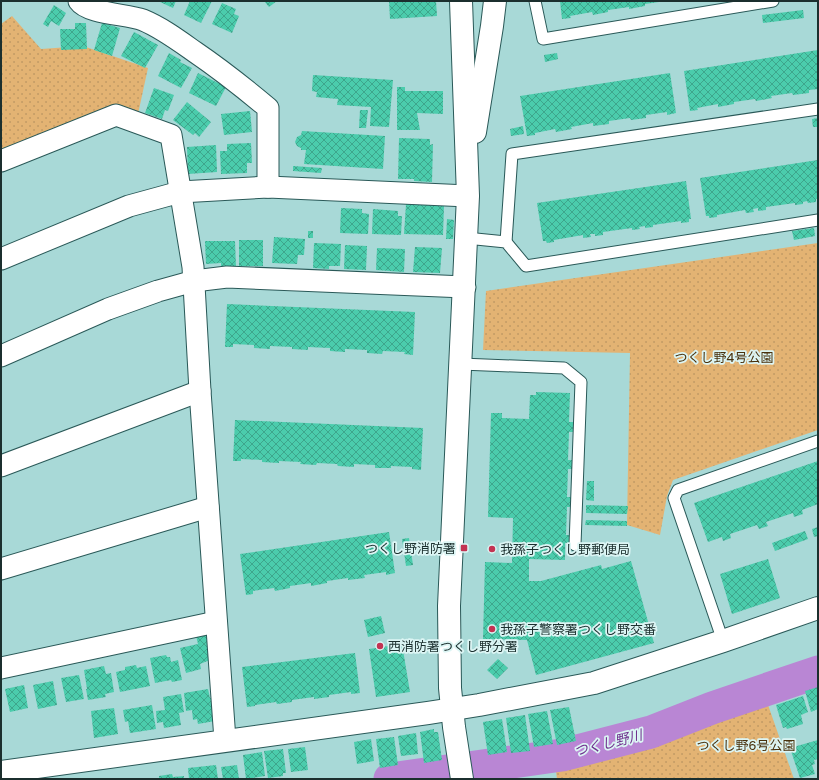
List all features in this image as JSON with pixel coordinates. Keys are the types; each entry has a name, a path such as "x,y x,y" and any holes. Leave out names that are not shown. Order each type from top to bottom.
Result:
{"street":[{"path":"79,1 81,4 93,9 141,19 170,34 227,74 268,108 268,187"},
{"path":"461,1 468,196 465,287 449,606 450,688 462,779"},
{"path":"468,166 495,1"},
{"path":"1,161 116,115 171,135 193,267 200,391 225,740"},
{"path":"1,259 129,206 180,192 268,187 468,196"},
{"path":"1,356 108,309 158,291 194,281 227,277 465,287"},
{"path":"1,466 200,391"},
{"path":"1,569 208,507"},
{"path":"1,772 452,710 594,683 818,608"},
{"path":"1,668 216,622"}],"lane":[{"path":"535,1 543,39 773,1"},
{"path":"818,109 512,154 506,242 526,266 818,220"},
{"path":"466,238 506,242"},
{"path":"461,364 564,368 581,382 575,545"},
{"path":"723,641 674,498 678,490 818,442"}],"green space":[{"path":"12,16 41,49 83,46 148,68 138,114 1,153 1,24"},
{"name":"つくし野4号公園","path":"818,243 818,430 673,480 667,496 660,535 627,525 630,353 483,350 486,291"},
{"name":"つくし野6号公園","path":"767,702 794,779 557,779 555,764 682,732"}],"building":[{"path":"158,1 176,1 173,8"},
{"path":"190,1 212,1 201,23 184,15"},
{"path":"264,1 277,1 269,7"},
{"path":"389,1 436,1 437,16 390,19"},
{"path":"560,1 659,2 645,4 645,6 629,9 629,7 608,10 608,12 593,15 592,12 562,19"},
{"path":"222,3 236,9 234,14 239,16 232,33 212,24"},
{"path":"54,5 66,13 59,26 51,21 48,27 43,24"},
{"path":"803,10 804,18 763,23 762,15"},
{"path":"75,23 86,23 87,49 61,50 60,29 75,29"},
{"path":"102,23 120,28 112,56 94,50"},
{"path":"134,32 158,45 145,68 121,56"},
{"path":"818,50 818,89 809,90 809,93 793,95 792,93 771,96 772,98 756,101 755,99 734,102 734,104 718,107 718,104 697,108 698,110 690,111 684,71"},
{"path":"169,53 181,60 180,62 192,68 181,88 158,76"},
{"path":"557,53 558,59 545,62 544,55"},
{"path":"198,73 226,87 216,106 189,93"},
{"path":"670,73 676,113 667,115 667,112 646,115 646,118 631,120 630,118 609,121 609,124 593,126 593,123 571,127 572,129 556,132 555,129 527,136 520,96"},
{"path":"313,75 393,80 389,127 370,126 371,107 337,105 338,99 316,97 317,92 312,91"},
{"path":"397,87 405,87 405,91 443,91 443,114 417,113 420,130 397,130"},
{"path":"154,88 174,95 168,111 165,110 162,119 145,113"},
{"path":"187,102 211,122 199,137 195,133 193,135 173,120"},
{"path":"360,110 368,110 366,128 359,128"},
{"path":"250,111 252,132 224,135 221,114"},
{"path":"818,118 818,127 813,127 812,119"},
{"path":"523,126 524,134 511,136 510,129"},
{"path":"302,131 385,136 383,169 304,164 306,150 301,150 295,142 297,137 301,135"},
{"path":"399,138 430,139 430,145 433,144 432,182 414,181 414,179 398,179"},
{"path":"251,143 252,163 247,163 247,173 221,174 220,151 227,151 227,144"},
{"path":"216,145 217,172 188,174 187,147"},
{"path":"818,160 818,199 816,199 816,202 808,203 807,201 803,202 803,204 795,205 795,203 766,207 766,210 758,211 758,208 753,209 754,212 746,213 745,210 717,215 717,217 709,218 709,216 706,216 700,178"},
{"path":"293,166 322,168 321,173 293,171"},
{"path":"686,181 691,219 689,219 689,222 681,223 681,221 653,225 653,227 639,227 640,229 632,230 632,228 603,232 603,235 595,236 595,234 590,234 591,237 583,238 583,235 554,240 554,242 547,243 546,241 543,241 537,203"},
{"path":"406,204 444,206 443,235 404,234"},
{"path":"341,208 362,209 362,213 369,214 368,234 340,233"},
{"path":"373,209 398,211 398,216 402,216 401,235 372,234"},
{"path":"447,219 454,220 453,239 446,239"},
{"path":"814,228 815,236 794,240 792,231"},
{"path":"308,231 313,231 313,238 308,238"},
{"path":"274,237 305,239 304,255 298,255 297,264 272,263"},
{"path":"239,240 263,240 263,266 239,266"},
{"path":"205,241 235,241 236,267 221,267 221,263 206,264"},
{"path":"314,243 341,244 340,266 329,266 329,269 313,268"},
{"path":"345,245 367,246 366,270 344,269"},
{"path":"415,247 442,248 440,273 413,272"},
{"path":"377,248 405,249 404,272 376,270"},
{"path":"227,304 415,312 413,355 404,354 405,352 383,351 382,354 367,353 367,350 345,349 345,352 330,351 330,348 308,347 308,350 292,349 292,347 270,346 270,349 254,348 254,345 233,344 233,347 225,347"},
{"path":"536,392 570,393 569,422 574,422 573,432 569,432 568,460 573,460 572,469 568,469 567,497 571,497 571,507 567,507 566,535 570,535 570,543 565,543 565,560 529,559 529,581 541,581 601,565 602,569 631,561 654,643 536,675 527,640 483,639 485,562 512,563 513,518 488,517 491,413 502,413 502,418 529,419 530,395 536,395"},
{"path":"235,420 423,428 421,470 412,469 412,467 391,466 391,468 375,468 375,465 354,464 354,467 338,466 337,464 300,464 301,462 262,462 262,460 241,459 241,461 233,461"},
{"path":"818,461 818,504 802,510 803,514 794,517 793,513 766,522 768,526 759,529 757,525 730,534 731,538 723,541 722,537 708,542 694,503"},
{"path":"587,481 594,481 594,501 586,500"},
{"path":"586,505 628,506 627,514 586,513"},
{"path":"586,520 627,521 627,526 585,525"},
{"path":"818,527 818,536 814,537 812,529"},
{"path":"805,531 808,539 775,551 772,543"},
{"path":"389,532 395,573 386,575 386,572 364,575 365,578 348,580 348,578 327,581 327,583 311,586 311,583 290,586 290,588 275,591 274,588 253,591 253,594 246,595 240,554"},
{"path":"409,538 413,565 406,566 402,539"},
{"path":"768,559 780,598 732,614 720,574"},
{"path":"381,616 385,633 368,637 364,620"},
{"path":"204,635 210,638 212,649 208,650 210,660 200,664 201,669 186,673 180,648 198,644 196,636"},
{"path":"402,644 410,692 376,697 369,649"},
{"path":"355,653 360,693 351,694 351,692 329,695 329,697 314,699 314,697 292,700 292,702 277,704 276,702 247,707 242,667"},
{"path":"166,655 167,657 170,657 171,662 178,660 182,680 172,682 171,680 155,683 150,658"},
{"path":"498,659 508,668 497,679 487,670"},
{"path":"136,665 137,668 146,666 150,686 120,692 116,672 125,670 125,667"},
{"path":"104,666 106,674 111,673 114,692 105,694 106,697 88,700 84,670"},
{"path":"79,675 84,699 66,702 61,678"},
{"path":"53,681 57,705 38,709 33,685"},
{"path":"24,685 28,708 10,712 5,689"},
{"path":"818,687 818,709 811,712 805,691"},
{"path":"208,689 210,698 212,698 215,721 198,724 197,719 193,720 192,710 186,711 184,693"},
{"path":"181,694 184,712 179,713 181,725 164,728 163,722 157,723 156,711 165,710 163,697"},
{"path":"803,696 808,712 801,715 803,724 787,729 786,727 783,728 776,705"},
{"path":"152,705 156,729 130,733 128,721 125,722 123,710"},
{"path":"569,707 576,741 557,745 550,710"},
{"path":"114,708 118,734 94,738 91,711"},
{"path":"547,711 553,744 534,747 528,714"},
{"path":"525,715 530,751 511,753 506,718"},
{"path":"502,719 507,752 488,755 483,722"},
{"path":"434,729 434,732 438,732 442,760 424,763 420,732"},
{"path":"416,733 418,754 401,756 398,736"},
{"path":"394,737 398,765 380,768 376,739"},
{"path":"371,739 374,761 357,764 354,742"},
{"path":"818,740 818,759 814,760 815,764 812,765 815,774 800,778 790,748"},
{"path":"305,747 308,770 291,772 288,749"},
{"path":"283,749 286,773 283,773 283,776 268,778 264,751"},
{"path":"262,752 265,776 246,779 243,755"},
{"path":"216,765 218,779 189,779 188,768"},
{"path":"237,765 239,779 223,779 221,767"},
{"path":"172,774 173,777 184,776 184,779 159,779 159,776"}],"waterway":[{"name":"つくし野川","path":"390,779 562,755 651,732 712,708 818,672"}],"place":[{"name":"つくし野消防署","path":"464,548"},
{"name":"我孫子つくし野郵便局","path":"492,549"},
{"name":"我孫子警察署つくし野交番","path":"492,629"},
{"name":"西消防署つくし野分署","path":"380,646"}]}
